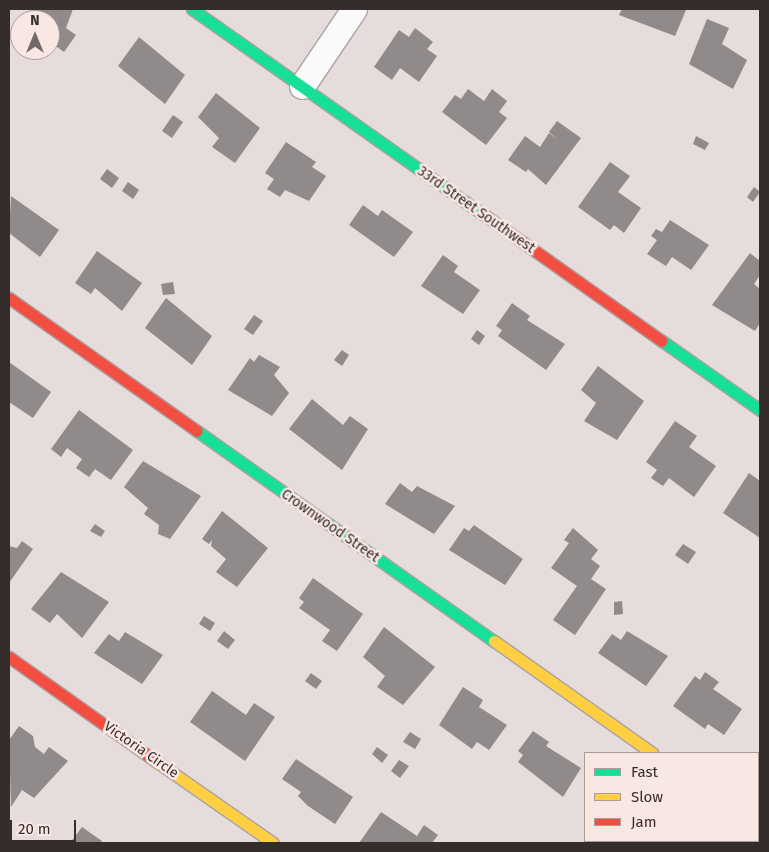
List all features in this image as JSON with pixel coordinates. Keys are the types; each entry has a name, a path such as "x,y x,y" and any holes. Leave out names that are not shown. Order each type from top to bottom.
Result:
{"street":[{"name":"33rd Street Southwest","path":"192,9 760,410"},
{"path":"302,86 354,9"},
{"name":"Crownwood Street","path":"9,298 651,752"},
{"name":"Victoria Circle","path":"9,657 273,843"}],"building":[{"path":"73,9 66,28 76,35 64,52 60,49 60,10 36,10"},
{"path":"622,9 686,10 675,36 619,15"},
{"path":"707,19 729,28 722,44 747,60 733,89 689,64"},
{"path":"415,28 433,42 427,49 437,56 419,82 400,68 392,80 374,67 399,30 409,37"},
{"path":"139,37 185,75 165,104 118,66"},
{"path":"468,89 484,101 492,89 507,101 499,112 507,118 486,145 442,112 455,95 461,99"},
{"path":"216,93 260,128 235,163 212,147 219,138 198,117"},
{"path":"173,115 183,122 172,138 162,131"},
{"path":"557,121 581,138 546,185 528,169 526,172 508,160 525,136 540,147 549,133 558,140 549,132"},
{"path":"696,136 709,143 705,150 693,144"},
{"path":"286,142 316,162 312,167 326,176 309,201 285,190 280,197 267,189 274,179 265,173"},
{"path":"610,162 630,176 618,192 641,208 624,233 614,225 610,230 578,207"},
{"path":"107,169 119,178 112,188 100,179"},
{"path":"128,182 139,190 133,199 122,191"},
{"path":"754,187 760,192 753,202 747,197"},
{"path":"11,196 59,230 40,257 9,233"},
{"path":"363,205 378,216 382,210 413,232 394,257 349,225"},
{"path":"670,220 709,245 691,270 672,257 666,266 647,254 657,240 651,236 656,229 662,232"},
{"path":"97,251 142,283 122,311 95,288 91,294 75,283"},
{"path":"750,253 760,261 760,275 754,284 760,289 760,323 755,331 712,305"},
{"path":"443,255 458,266 454,272 480,290 463,314 421,286"},
{"path":"173,282 175,294 163,295 161,284"},
{"path":"166,298 212,336 192,365 145,328"},
{"path":"512,303 530,316 527,320 565,344 546,370 498,336 502,330 496,326"},
{"path":"254,315 263,321 253,335 244,329"},
{"path":"477,330 485,336 479,345 471,339"},
{"path":"342,350 349,355 342,366 334,360"},
{"path":"259,355 280,367 274,375 289,393 272,416 228,390 250,358 254,362"},
{"path":"9,362 51,392 33,418 9,402"},
{"path":"598,366 644,401 617,440 584,421 596,403 581,390"},
{"path":"312,399 343,425 350,416 368,429 342,470 289,429"},
{"path":"79,410 133,450 111,480 95,469 89,477 76,468 82,459 67,448 61,457 51,449"},
{"path":"675,421 697,436 689,447 716,466 694,497 669,478 663,486 651,478 657,470 646,462"},
{"path":"143,461 201,496 170,539 158,534 159,525 144,514 148,508 124,487"},
{"path":"749,473 760,481 760,538 723,513"},
{"path":"400,483 412,492 417,486 455,506 434,534 385,504"},
{"path":"222,511 268,548 237,587 216,572 226,559 211,546 212,540 209,544 202,539"},
{"path":"95,524 105,531 101,537 90,531"},
{"path":"474,525 523,559 505,585 449,550 464,528 469,531"},
{"path":"573,528 598,550 591,559 600,566 591,579 606,589 575,635 553,620 577,586 551,568 569,543 564,540"},
{"path":"22,541 33,549 9,583 9,546 17,548"},
{"path":"683,544 696,552 688,564 675,555"},
{"path":"61,572 109,602 82,638 57,614 50,623 31,609"},
{"path":"313,578 363,614 337,651 322,641 330,630 299,608 304,602 299,598"},
{"path":"622,601 623,614 614,615 614,602"},
{"path":"204,616 215,623 210,631 199,624"},
{"path":"384,627 435,667 403,705 377,687 385,676 363,657"},
{"path":"224,631 235,640 228,649 217,641"},
{"path":"627,631 668,656 646,686 598,653 612,634 621,640"},
{"path":"125,632 163,655 142,684 94,653 109,634 119,641"},
{"path":"705,672 719,682 713,689 742,709 724,735 708,724 705,729 673,706 695,676 700,680"},
{"path":"311,673 322,681 316,689 305,681"},
{"path":"463,687 483,700 479,707 507,725 489,750 477,742 472,749 439,725"},
{"path":"212,691 246,715 254,703 275,717 245,761 190,722"},
{"path":"19,726 33,736 35,747 44,754 49,747 68,761 34,798 22,790 11,807 9,740"},
{"path":"533,731 549,742 546,746 581,768 563,797 518,762 523,755 518,751"},
{"path":"410,732 421,739 415,749 403,742"},
{"path":"377,747 388,755 382,763 372,754"},
{"path":"296,759 353,797 335,824 308,806 298,796 301,792 282,779"},
{"path":"399,760 409,766 400,778 391,771"},
{"path":"760,775 760,810 759,793"},
{"path":"381,812 417,836 424,825 438,835 432,843 359,843"},
{"path":"82,827 102,841 101,843 70,843"},
{"path":"600,842 642,843 600,843"}],"traffic: fast":[{"path":"192,9 483,214"},
{"path":"662,341 760,410"},
{"path":"197,431 494,641"}],"traffic: slow":[{"path":"494,641 651,752"},
{"path":"157,762 273,843"}],"traffic: jam":[{"path":"483,214 662,341"},
{"path":"9,298 197,431"},
{"path":"9,657 157,762"}]}
